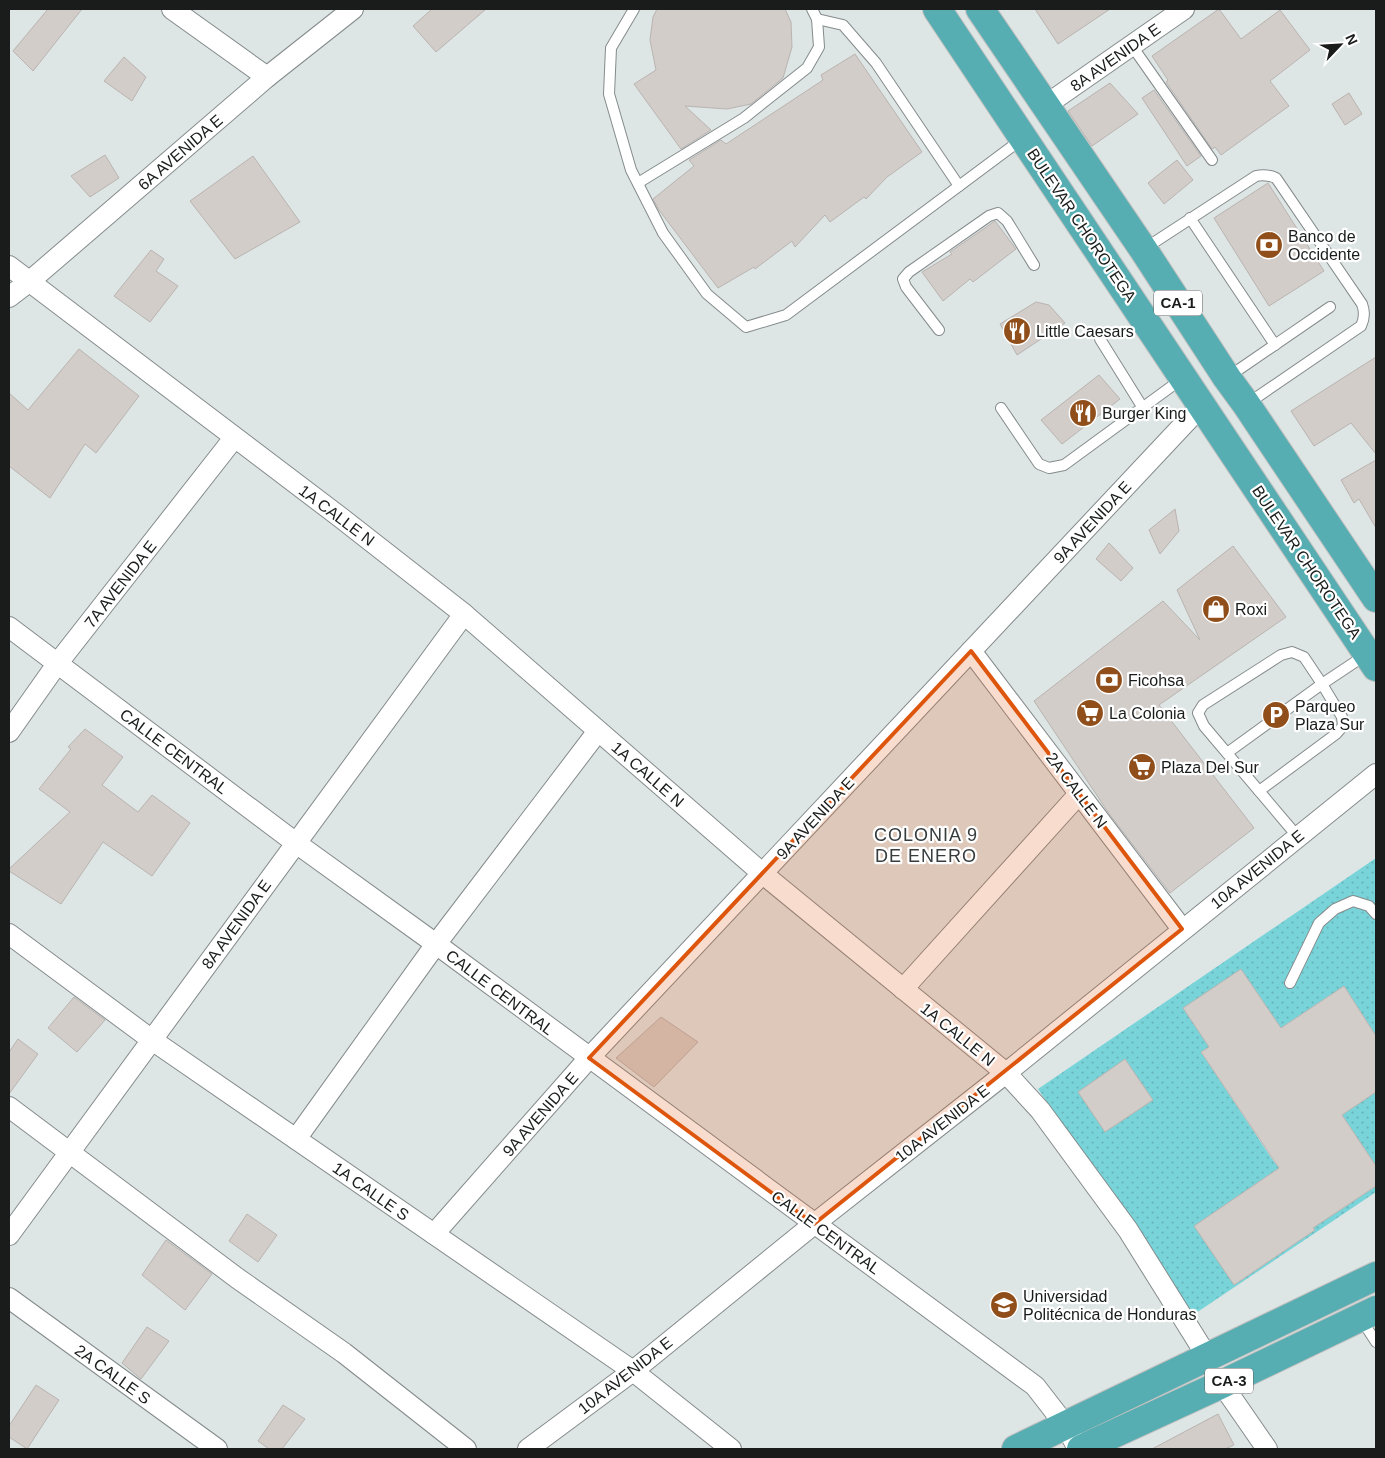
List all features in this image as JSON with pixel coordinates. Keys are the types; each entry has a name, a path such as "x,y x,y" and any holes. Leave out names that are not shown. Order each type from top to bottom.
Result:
{"highway":[{"name":"BULEVAR CHOROTEGA","path":"937,9 1372,660"},
{"name":"CA-1","path":"986,13 1227,378 1376,598"},
{"name":"CA-3","path":"1016,1449 1376,1276"},
{"name":"CA-3","path":"1079,1449 1222,1384 1368,1314"}],"street":[{"path":"172,9 267,77"},
{"name":"6A AVENIDA E","path":"9,297 267,77 353,9"},
{"name":"8A AVENIDA E","path":"1046,105 1132,46 1175,12"},
{"name":"1A CALLE N","path":"9,266 340,517 464,614 763,874 1006,1073 1040,1110 1128,1230 1208,1358"},
{"name":"9A AVENIDA E","path":"434,1234 589,1058 1202,405"},
{"name":"7A AVENIDA E","path":"9,732 58,664 234,438"},
{"name":"8A AVENIDA E","path":"9,1235 464,614"},
{"name":"CALLE CENTRAL","path":"9,627 296,843 436,944 1035,1386 1066,1426 1079,1449"},
{"name":"2A CALLE N","path":"971,651 1182,930"},
{"path":"296,1139 436,944 598,731"},
{"name":"10A AVENIDA E","path":"528,1449 634,1371 814,1224 1006,1073 1376,774"},
{"path":"903,989 1079,794"},
{"name":"1A CALLE S","path":"9,934 152,1040 634,1371 731,1449"},
{"path":"9,1107 237,1278 344,1353 466,1449"},
{"name":"2A CALLE S","path":"9,1298 217,1449"},
{"path":"1222,1384 1267,1449"}],"lane":[{"path":"634,9 610,48 609,94 631,170 663,233 707,294 746,327 786,315 1024,138"},
{"path":"638,183 744,118 807,68 819,47 815,14 843,25 876,63 959,186"},
{"path":"1132,46 1212,160"},
{"path":"1142,249 1256,176 1270,175 1276,178 1362,304 1365,311 1361,326 1246,404"},
{"path":"939,330 906,287 903,278 989,216 998,213 1007,221 1034,265"},
{"path":"1190,218 1275,344"},
{"path":"1227,378 1330,307"},
{"path":"1100,339 1143,408"},
{"path":"1001,408 1039,464 1049,468 1064,465 1184,378"},
{"path":"1259,791 1344,726 1342,717 1304,657 1292,652 1281,655 1203,705 1198,713 1204,726 1226,753 1298,837"},
{"path":"1226,753 1322,684 1372,660"},
{"path":"1290,983 1319,923 1335,909 1353,901 1372,904 1376,914"},
{"path":"1368,1314 1376,1342"}],"highlighted area":[{"path":"971,651 1182,929 814,1224 589,1058"}],"shaded area":[{"path":"1376,858 1376,1036 1344,986 1281,1028 1209,1047 1201,1052 1274,1162 1328,1218 1376,1186 1376,1192 1193,1315 1038,1089"},
{"path":"1376,1092 1376,1166 1342,1115"}],"building":[{"path":"48,9 82,9 33,71 13,51"},
{"path":"432,9 486,9 436,52 413,26"},
{"path":"657,9 785,9 791,22 792,47 783,78 751,104 727,109 685,106 711,130 681,149 634,84 656,70 650,40 653,17"},
{"path":"1035,9 1110,9 1058,44"},
{"path":"1219,9 1241,39 1280,10 1310,50 1270,81 1289,106 1221,155 1215,147 1212,149 1166,82 1168,80 1152,56"},
{"path":"855,54 922,152 887,177 866,199 864,197 830,222 825,215 795,247 792,241 755,269 754,267 718,288 659,210 653,199 694,166 689,160 721,140 726,144 823,80 821,75"},
{"path":"124,57 146,77 132,101 104,81"},
{"path":"1110,83 1138,114 1092,146 1068,111"},
{"path":"1154,90 1201,156 1187,166 1142,98"},
{"path":"1349,93 1362,114 1345,125 1332,104"},
{"path":"105,155 119,178 90,197 71,176"},
{"path":"253,156 300,222 235,259 190,201"},
{"path":"1177,160 1193,180 1164,204 1148,183"},
{"name":"Banco de Occidente","path":"1268,183 1324,271 1269,306 1214,218"},
{"path":"995,221 1016,249 973,282 970,279 943,301 922,272 952,254 950,252"},
{"path":"151,250 164,259 156,271 178,286 150,322 114,296"},
{"path":"1036,302 1049,305 1065,323 1017,355 1000,324"},
{"path":"79,349 139,396 96,453 85,444 50,498 9,466 9,393 28,410"},
{"path":"1376,357 1376,454 1351,423 1314,446 1291,411"},
{"path":"1099,375 1120,399 1062,444 1041,420"},
{"path":"1376,460 1376,528 1359,499 1354,503 1341,480"},
{"path":"1175,509 1179,531 1160,554 1149,530"},
{"path":"1109,543 1133,568 1121,581 1096,559"},
{"name":"Plaza Del Sur","path":"1233,546 1286,617 1159,705 1254,828 1170,893 1110,815 1034,701 1163,601 1200,640 1177,590"},
{"path":"85,729 123,757 102,785 138,812 152,795 190,823 152,876 103,842 61,904 9,871 9,869 70,812 39,789 71,749 68,747"},
{"path":"1241,969 1281,1028 1344,986 1376,1036 1376,1092 1342,1115 1376,1166 1376,1186 1313,1228 1315,1230 1234,1285 1194,1226 1279,1168 1201,1052 1209,1047 1183,1008"},
{"path":"74,997 105,1020 77,1052 48,1028"},
{"path":"661,1017 698,1042 654,1087 616,1058"},
{"path":"18,1039 38,1054 9,1094 9,1052"},
{"path":"1125,1059 1153,1100 1105,1132 1078,1092"},
{"path":"247,1214 277,1235 258,1262 229,1241"},
{"path":"166,1240 212,1274 185,1310 142,1275"},
{"path":"147,1327 169,1341 141,1379 122,1363"},
{"path":"36,1385 59,1400 27,1449 9,1437 9,1426"},
{"path":"283,1405 305,1419 282,1449 269,1449 258,1441"},
{"path":"1218,1414 1234,1445 1225,1449 1152,1449"}],"place":[{"name":"Banco de Occidente","path":"1269,245"},
{"name":"Little Caesars","path":"1017,331"},
{"name":"Burger King","path":"1083,413"},
{"name":"Roxi","path":"1216,609"},
{"name":"Ficohsa","path":"1109,680"},
{"name":"La Colonia","path":"1090,713"},
{"name":"Parqueo Plaza Sur","path":"1276,715"},
{"name":"Plaza Del Sur","path":"1142,767"},
{"name":"Universidad Politécnica de Honduras","path":"1004,1305"}],"district":[{"name":"COLONIA 9 DE ENERO","path":"926,845"}]}
